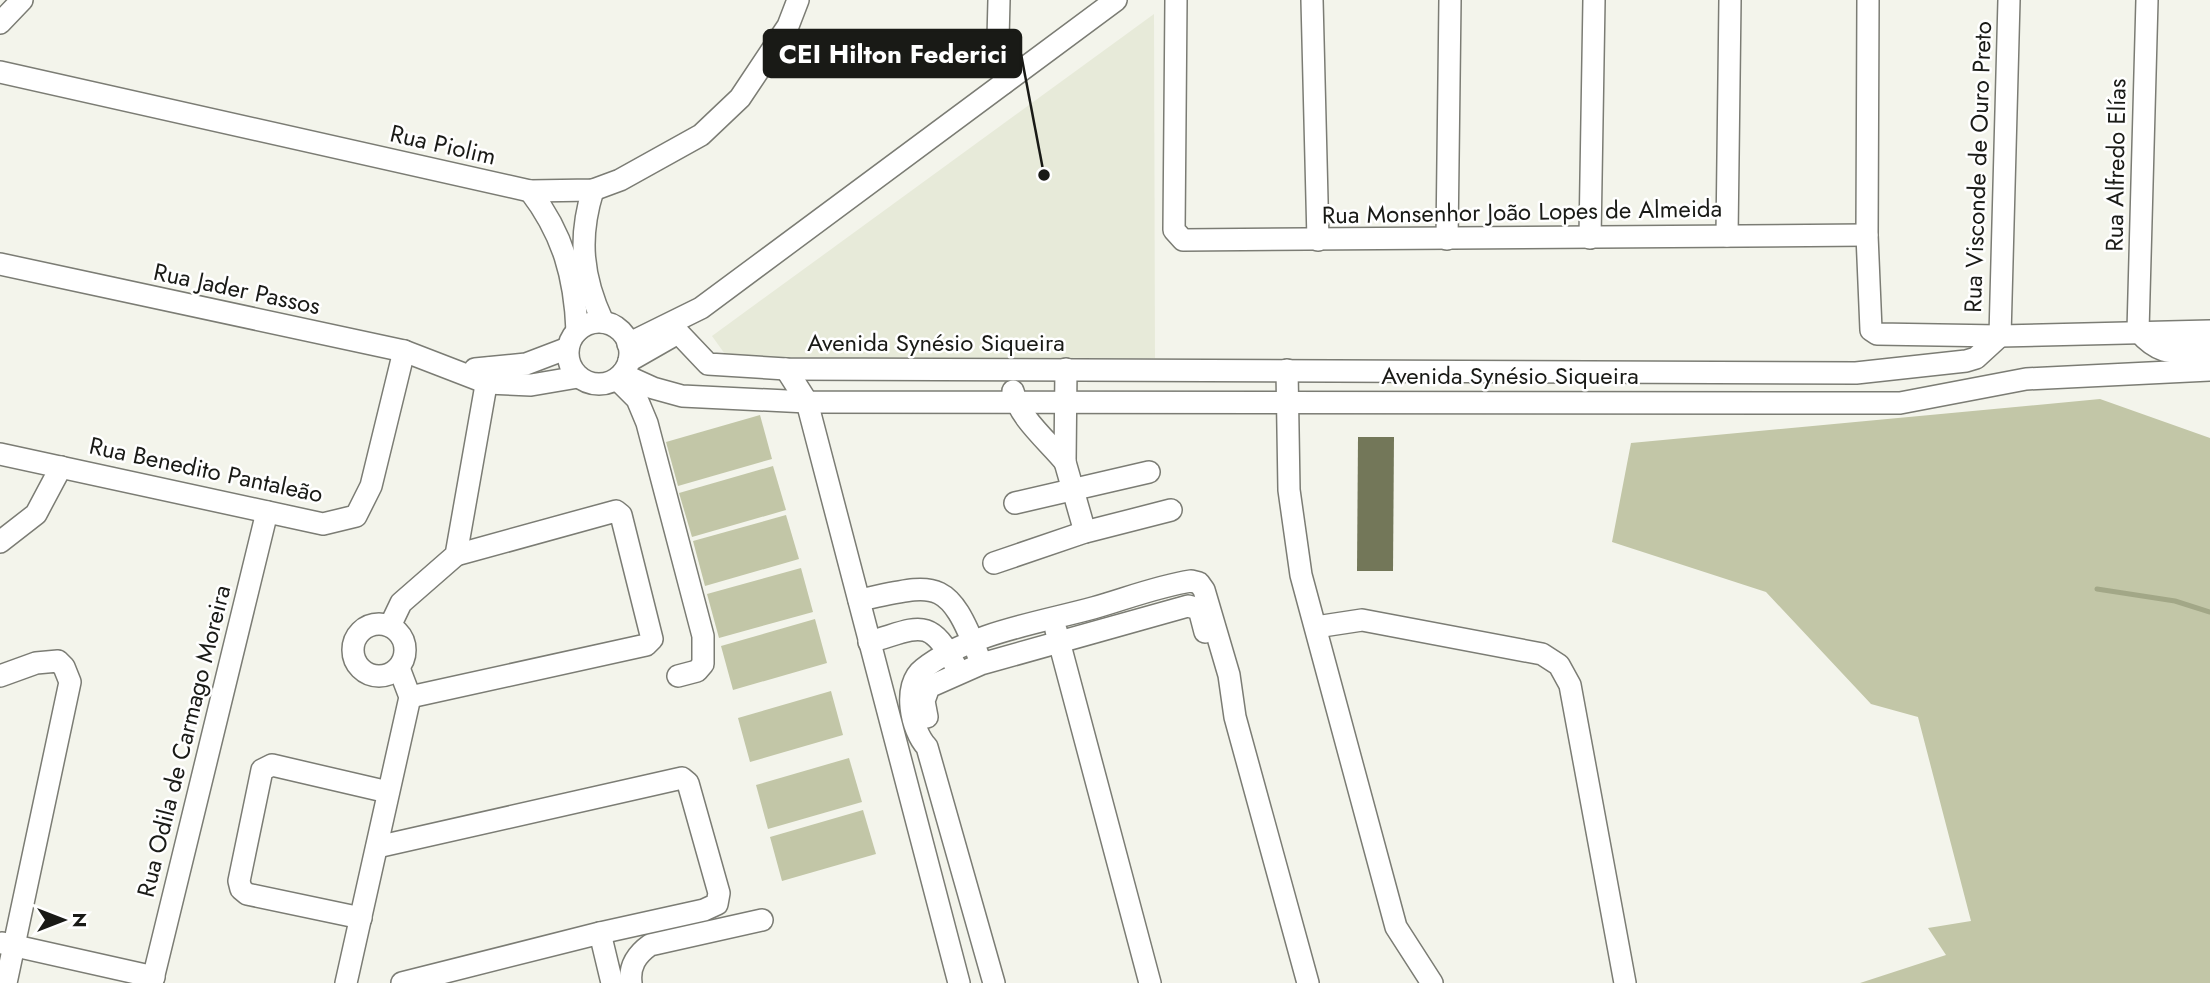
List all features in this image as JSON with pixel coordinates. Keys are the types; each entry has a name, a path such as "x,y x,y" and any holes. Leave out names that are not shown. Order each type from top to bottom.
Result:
{"street":[{"path":"0,23 22,0"},
{"name":"Rua Piolim","path":"0,72 530,191 593,190 620,180 701,135 740,98 788,26 798,0"},
{"path":"999,0 998,39 1004,83"},
{"path":"530,191 548,215 568,260 572,369 578,377 593,384 674,329 1116,0"},
{"name":"Rua Monsenhor João Lopes de Almeida","path":"1176,0 1174,230 1183,240 1867,235"},
{"path":"1312,0 1318,240"},
{"path":"1447,239 1450,0"},
{"path":"1590,238 1594,0"},
{"path":"1727,236 1730,0"},
{"path":"1868,0 1867,235 1871,330 1877,334 2000,336 2210,331"},
{"name":"Rua Visconde de Ouro Preto","path":"2000,336 2009,0"},
{"name":"Rua Alfredo Elías","path":"2138,331 2147,0"},
{"path":"593,190 586,212 582,255 592,298 603,322"},
{"name":"Rua Jader Passos","path":"0,264 404,351 461,371 531,385 578,377"},
{"path":"456,555 488,375 526,364 572,340 584,325 603,322 619,329 624,364 647,423 704,636 704,664 697,671 678,676"},
{"path":"674,329 708,364 693,397"},
{"path":"2138,331 2152,347 2160,351 2210,351"},
{"name":"Avenida Synésio Siqueira","path":"708,364 786,369 1856,373 1966,361 1976,358 2000,336"},
{"name":"Rua Benedito Pantaleão","path":"0,454 323,524 356,516 371,486 404,351"},
{"name":"Avenida Synésio Siqueira","path":"624,364 653,388 693,397 807,402 1015,400 1900,403 2026,379 2210,370"},
{"name":"Avenida Synésio Siqueira","path":"786,369 807,402 959,983"},
{"path":"1009,369 1015,400 1065,462"},
{"path":"1066,369 1065,462 1085,532"},
{"path":"1287,370 1289,491 1301,575 1396,927 1432,983"},
{"path":"0,542 36,514 61,467"},
{"path":"1015,503 1149,472"},
{"path":"994,563 1085,532 1171,510"},
{"path":"390,626 401,603 456,555 616,511 621,515 652,639 646,645 410,697"},
{"name":"Rua Odila de Carmago Moreira","path":"153,980 267,512"},
{"path":"953,663 973,642 1184,582 1199,583 1204,590 1229,675 1235,717 1308,983"},
{"path":"859,600 924,587 936,589 947,596 973,642 981,664"},
{"path":"994,983 927,747 918,734 911,703 912,683 921,670 953,663 981,664 1195,606 1199,610 1220,685 1235,717"},
{"path":"1053,619 1150,983"},
{"path":"1316,627 1362,620 1542,654 1559,665 1570,685 1625,983"},
{"path":"377,624 390,626 403,639 406,651 399,668 383,677 363,672 354,658 353,645 363,629 377,624"},
{"path":"869,642 923,629 939,637 953,663"},
{"path":"0,676 36,663 58,661 64,667 70,682 7,944 6,983"},
{"path":"346,983 410,697 399,668"},
{"path":"361,918 247,894 241,889 239,881 262,770 272,765 388,792"},
{"path":"377,847 682,778 688,783 719,894 717,904 704,910 402,983"},
{"path":"631,983 633,965 638,953 650,945 762,920"},
{"path":"600,933 612,983"},
{"path":"7,944 153,980"}],"shaded area":[{"path":"1154,14 1155,358 727,357 712,336"}],"green space":[{"path":"2100,399 2210,438 2210,983 1860,983 1946,955 1928,928 1971,921 1918,717 1871,704 1766,592 1612,542 1631,443"},
{"path":"760,415 772,459 678,486 666,442"},
{"path":"773,466 786,510 692,537 679,493"},
{"path":"786,515 799,559 705,586 693,541"},
{"path":"801,568 813,612 719,638 707,594"},
{"path":"815,619 827,663 733,690 721,646"},
{"path":"831,691 843,735 750,762 738,718"},
{"path":"849,758 862,802 768,829 756,785"},
{"path":"863,810 876,854 782,881 770,837"}],"building":[{"path":"1358,437 1394,437 1393,571 1357,571"}],"waterway":[{"path":"2097,589 2175,601 2210,612"}],"place":[{"name":"CEI Hilton Federici","path":"1044,175"}]}
